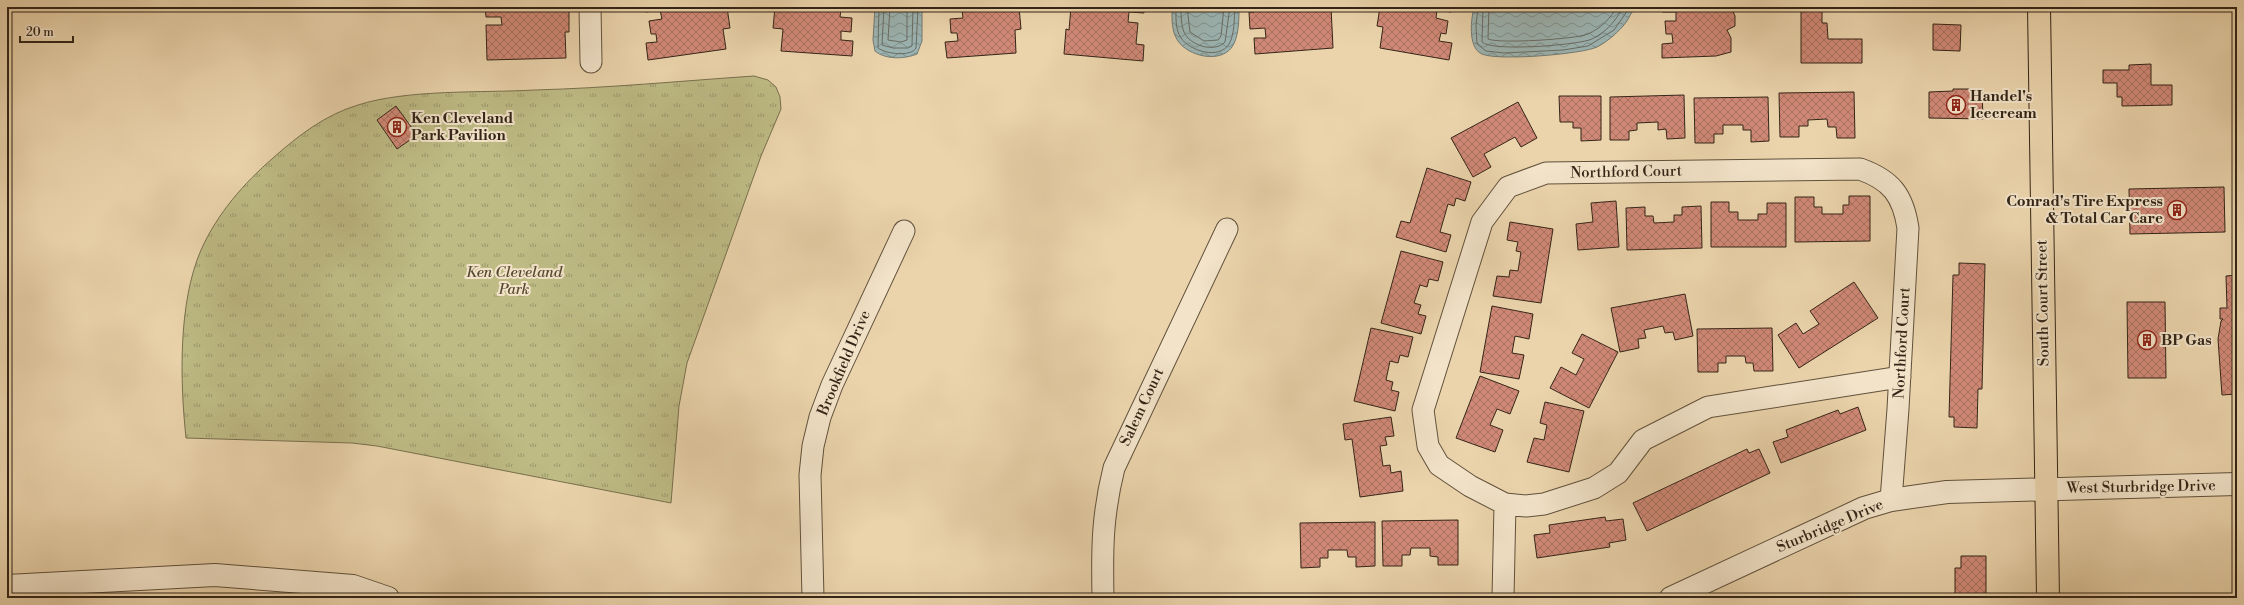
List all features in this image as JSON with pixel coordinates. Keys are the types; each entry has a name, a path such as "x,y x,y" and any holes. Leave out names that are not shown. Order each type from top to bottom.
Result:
{"main road":[{"name":"South Court Street","path":"2039,7 2048,598"}],"street":[{"path":"590,7 591,62"},
{"name":"Northford Court","path":"1505,504 1470,486 1439,465 1428,446 1423,410 1482,222 1508,187 1546,173 1860,169 1875,174 1888,184 1899,197 1906,212 1908,228 1900,377 1890,500"},
{"name":"Salem Court","path":"1102,598 1102,531 1107,497 1114,468 1141,408 1227,229"},
{"name":"Brookfield Drive","path":"813,598 810,475 813,446 820,417 838,371 904,231"},
{"path":"1503,598 1505,504 1526,506 1544,504 1594,488 1618,473 1643,440 1708,407 1900,377"},
{"name":"West Sturbridge Drive","path":"2046,490 2073,487 2237,484"},
{"name":"Sturbridge Drive","path":"1671,598 1864,508 1890,500 1947,492 2046,490"},
{"path":"7,586 214,575 353,586 388,598"}],"green space":[{"name":"Ken Cleveland Park","path":"754,76 768,80 776,87 780,97 781,109 761,156 687,363 679,406 671,503 377,446 352,443 186,438 182,367 183,342 188,294 201,250 207,237 223,212 252,178 293,141 323,120 358,105 399,96 590,88"}],"water":[{"path":"875,7 922,7 922,41 917,54 896,58 879,54 875,51 873,40"},
{"path":"1172,7 1239,7 1239,22 1232,47 1227,52 1212,57 1189,51 1178,41 1174,33 1172,24"},
{"path":"1474,7 1637,7 1617,32 1597,47 1588,50 1538,56 1501,57 1488,56 1480,53 1476,49 1471,32"}],"building":[{"path":"485,7 566,7 566,11 569,11 569,32 565,32 566,58 487,60 486,25 502,25 501,17 486,17"},
{"path":"646,7 727,7 730,28 723,29 726,49 648,60 646,43 657,42 656,34 651,34 649,21 662,19 660,10 646,12"},
{"path":"775,7 855,7 855,10 841,9 840,17 852,18 851,32 841,31 841,40 853,41 852,56 781,51 783,29 773,28"},
{"path":"947,7 1019,7 1021,29 1015,30 1016,53 947,58 945,42 958,41 957,33 951,33 950,19 963,18 962,10 948,11"},
{"path":"1071,7 1144,7 1144,13 1129,12 1128,22 1138,23 1136,44 1144,45 1143,61 1064,54 1066,29 1069,30"},
{"path":"1254,7 1331,7 1333,48 1255,54 1254,38 1266,38 1265,28 1250,29 1249,12 1254,12"},
{"path":"1380,7 1451,7 1451,12 1437,10 1436,18 1448,21 1446,34 1441,33 1439,41 1452,43 1449,60 1380,48 1383,27 1377,26"},
{"path":"1662,7 1731,7 1735,16 1735,26 1727,30 1731,38 1731,52 1716,56 1662,58 1662,44 1673,43 1672,34 1666,34 1665,21 1676,21 1676,12 1662,12"},
{"path":"1801,7 1822,7 1822,23 1827,23 1828,39 1862,39 1862,63 1801,63"},
{"path":"1933,24 1961,25 1960,51 1933,50"},
{"path":"2151,64 2151,85 2172,85 2172,105 2122,106 2122,97 2117,97 2117,83 2103,83 2103,70 2129,70 2129,65"},
{"name":"Handel's Icecream","path":"1953,89 1982,89 1983,119 1929,118 1929,92 1953,91"},
{"path":"1854,92 1855,138 1837,138 1836,127 1828,127 1827,119 1808,120 1808,126 1799,126 1799,137 1780,137 1779,93"},
{"path":"1684,95 1685,138 1667,139 1666,129 1658,130 1658,122 1637,123 1637,130 1629,131 1629,140 1610,140 1610,97"},
{"path":"1559,96 1601,96 1601,140 1581,141 1581,128 1573,128 1573,122 1560,122"},
{"path":"1768,97 1769,141 1751,142 1751,130 1743,130 1743,125 1723,125 1723,134 1714,134 1714,143 1695,143 1694,98"},
{"path":"1518,102 1537,138 1521,147 1515,137 1484,154 1491,167 1473,177 1451,138"},
{"name":"Ken Cleveland Park Pavilion","path":"396,106 417,135 397,149 377,120"},
{"path":"1427,168 1471,182 1465,201 1456,198 1454,206 1448,204 1440,232 1451,235 1446,252 1396,237 1401,221 1410,223"},
{"name":"Conrad's Tire Express & Total Car Care","path":"2224,187 2225,232 2130,234 2129,189"},
{"path":"1849,196 1870,196 1870,241 1795,242 1795,197 1814,197 1814,207 1822,207 1822,214 1843,214 1843,205 1849,205"},
{"path":"1616,201 1619,247 1578,250 1576,224 1593,222 1591,203"},
{"path":"1711,202 1729,202 1729,212 1738,212 1738,220 1758,220 1758,214 1767,214 1767,203 1786,203 1786,247 1711,247"},
{"path":"1701,206 1702,248 1627,250 1626,208 1645,207 1645,216 1653,216 1654,223 1674,222 1674,215 1682,215 1682,207"},
{"path":"1510,222 1553,229 1541,303 1493,296 1497,276 1509,277 1510,270 1518,271 1521,252 1516,251 1518,242 1507,240"},
{"path":"1401,251 1443,262 1438,281 1429,279 1427,287 1420,285 1414,303 1421,305 1418,314 1426,316 1421,334 1381,323"},
{"path":"1959,263 1985,264 1982,389 1978,389 1977,428 1954,427 1954,417 1949,417 1953,275 1959,275"},
{"path":"2237,275 2237,394 2222,395 2218,339 2221,321 2223,319 2220,319 2220,308 2227,308 2226,276"},
{"path":"1854,282 1878,318 1799,368 1778,335 1796,323 1803,334 1819,324 1810,311"},
{"path":"1685,294 1693,336 1675,340 1673,332 1665,333 1663,326 1644,330 1646,338 1638,339 1639,348 1620,352 1611,308"},
{"name":"BP Gas","path":"2127,302 2165,302 2166,378 2128,378"},
{"path":"1492,306 1533,314 1529,339 1515,336 1512,353 1524,355 1519,379 1480,372"},
{"path":"1371,328 1413,337 1408,357 1400,355 1398,363 1390,361 1386,380 1393,382 1391,390 1399,392 1395,411 1354,401"},
{"path":"1772,328 1773,371 1754,371 1753,363 1746,363 1745,356 1726,356 1726,363 1718,363 1718,372 1698,372 1697,329"},
{"path":"1582,334 1618,352 1589,408 1550,388 1561,367 1576,375 1584,359 1572,353"},
{"path":"1480,376 1519,391 1510,414 1497,409 1490,425 1503,430 1495,452 1456,438"},
{"path":"1545,402 1584,411 1569,472 1527,462 1534,438 1544,440 1547,425 1540,423"},
{"path":"1858,407 1866,430 1781,463 1773,442 1788,437 1786,430 1838,410 1840,414"},
{"path":"1391,417 1394,436 1385,437 1387,445 1380,446 1383,466 1390,465 1391,473 1401,471 1403,491 1360,497 1352,439 1345,440 1343,424"},
{"path":"1747,449 1749,453 1759,449 1770,473 1647,531 1633,503"},
{"path":"1605,517 1606,521 1623,519 1626,540 1609,543 1610,547 1537,558 1534,535 1550,533 1549,525"},
{"path":"1458,520 1458,565 1438,565 1438,557 1430,556 1430,548 1411,548 1410,555 1402,555 1402,566 1383,566 1382,521"},
{"path":"1375,522 1375,566 1356,567 1356,557 1348,557 1347,550 1328,550 1328,558 1320,558 1320,567 1301,568 1300,523"},
{"path":"1961,556 1986,556 1986,598 1955,598 1955,568 1961,568"}],"place":[{"name":"Handel's Icecream","path":"1956,105"},
{"name":"Ken Cleveland Park Pavilion","path":"397,127"},
{"name":"Conrad's Tire Express & Total Car Care","path":"2177,210"},
{"name":"BP Gas","path":"2147,340"}]}
